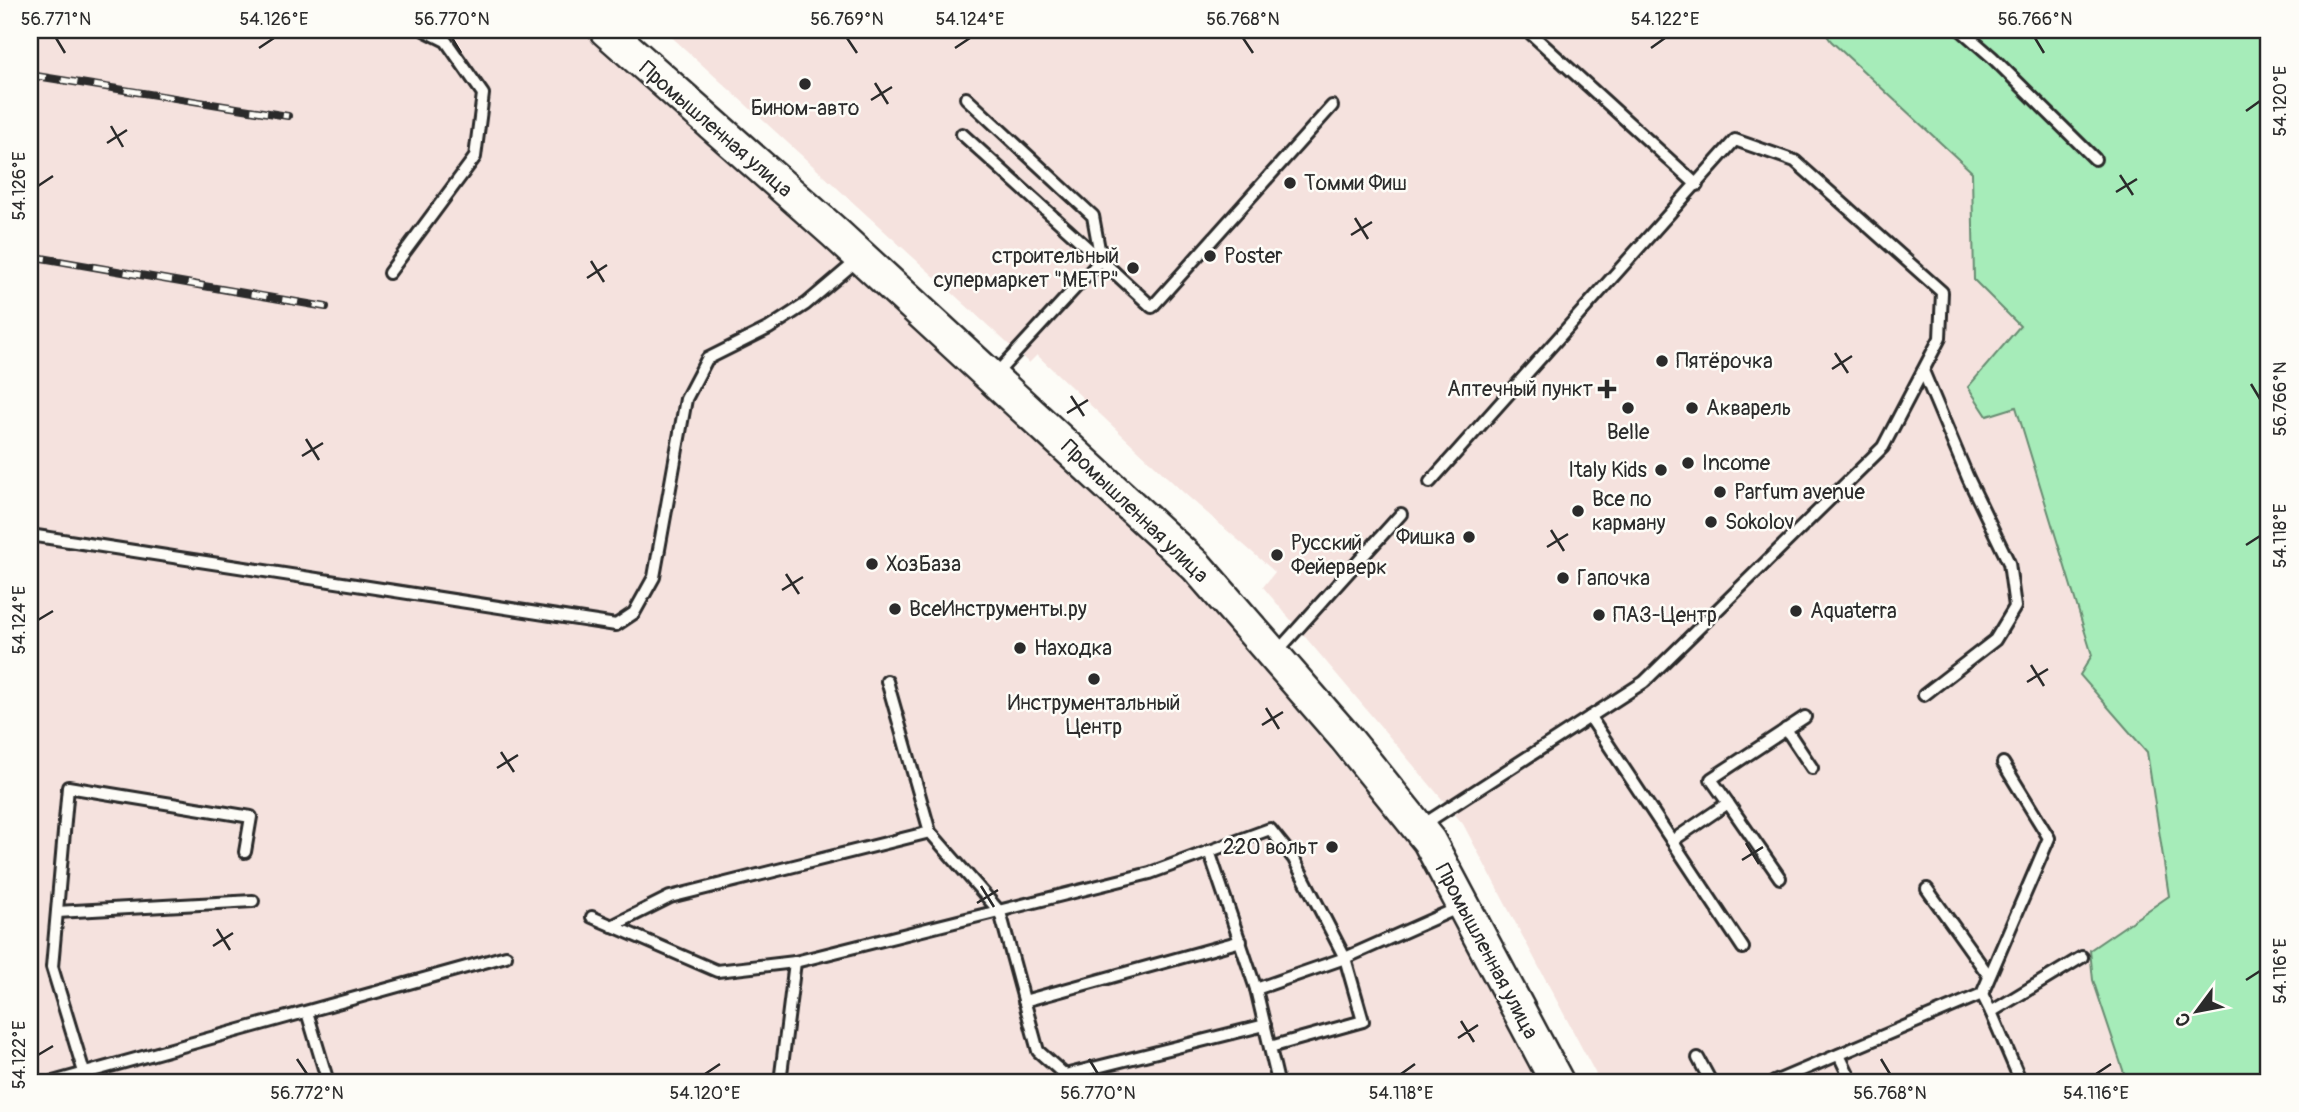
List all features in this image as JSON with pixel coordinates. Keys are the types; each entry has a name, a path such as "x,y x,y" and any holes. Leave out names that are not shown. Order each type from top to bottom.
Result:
{"main road":[{"name":"Промышленная улица","path":"606,30 994,377 1197,566 1345,737 1429,841 1557,1082"}],"lane":[{"path":"389,274 475,158 483,94 446,41 424,30"},
{"path":"1527,30 1697,185"},
{"path":"1961,30 2095,159"},
{"path":"966,98 1093,216 1101,260"},
{"path":"962,134 1152,307 1332,106"},
{"path":"1418,828 1644,682 1883,447 1940,338 1942,292 1795,160 1735,141 1430,482"},
{"path":"30,535 616,625 634,613 654,577 686,399 707,359 769,328 806,304 861,257"},
{"path":"994,377 1101,260"},
{"path":"1923,371 1968,478 2009,563 2015,607 1995,640 1924,695"},
{"path":"1273,656 1401,514"},
{"path":"887,681 930,832 1000,912 1038,1051 1066,1079 1265,1025"},
{"path":"1590,717 1743,948"},
{"path":"1780,878 1711,779 1805,717"},
{"path":"1786,729 1812,768"},
{"path":"1774,1082 1982,993 2049,838 2003,763"},
{"path":"86,1078 52,967 68,787 251,817 245,852"},
{"path":"1672,841 1728,803"},
{"path":"592,917 717,971 795,962 1150,873 1270,829 1294,859 1345,958 1363,1021 1270,1047"},
{"path":"612,926 670,897 930,832"},
{"path":"1209,851 1256,989 1278,1082"},
{"path":"1927,889 1989,976"},
{"path":"57,912 253,901"},
{"path":"1256,989 1345,958 1463,905"},
{"path":"1024,1001 1241,941"},
{"path":"53,1082 86,1078 506,956"},
{"path":"1991,1012 2082,957"},
{"path":"780,1082 795,962"},
{"path":"1982,993 2021,1082"},
{"path":"307,1012 328,1082"},
{"path":"1839,1055 1852,1082"},
{"path":"1698,1058 1711,1082"}],"shaded area":[{"path":"30,30 584,30 817,237 1180,571 1411,845 1537,1082 30,1082"},
{"path":"664,30 1822,30 1972,172 1974,280 2020,326 2016,406 2092,655 2080,675 2147,752 2170,896 2090,950 2093,980 2127,1082 1600,1082 1463,824 1263,587 1275,572 1184,493 1037,355 1029,363"}],"green space":[{"path":"1823,30 2269,30 2269,1082 2127,1082 2093,980 2090,950 2169,896 2147,752 2080,675 2092,655 2016,407 1987,416 1968,387 2020,326 1974,280 1972,172 1831,41"}],"railway":[{"path":"30,75 288,116"},
{"path":"30,256 326,307"}],"place":[{"name":"Бином-авто","path":"805,84"},
{"name":"Томми Фиш","path":"1290,183"},
{"name":"Poster","path":"1210,256"},
{"name":"строительный супермаркет \"МЕТР\"","path":"1133,268"},
{"name":"Пятёрочка","path":"1662,361"},
{"name":"Аптечный пункт","path":"1607,389"},
{"name":"Belle","path":"1628,408"},
{"name":"Акварель","path":"1692,408"},
{"name":"Income","path":"1688,463"},
{"name":"Italy Kids","path":"1661,470"},
{"name":"Parfum avenue","path":"1720,492"},
{"name":"Все по карману","path":"1578,511"},
{"name":"Sokolov","path":"1711,522"},
{"name":"Фишка","path":"1469,537"},
{"name":"Русский Фейерверк","path":"1277,555"},
{"name":"ХозБаза","path":"872,564"},
{"name":"Гапочка","path":"1563,578"},
{"name":"ВсеИнструменты.ру","path":"895,609"},
{"name":"Aquaterra","path":"1796,611"},
{"name":"ПАЗ-Центр","path":"1599,615"},
{"name":"Находка","path":"1020,648"},
{"name":"Инструментальный Центр","path":"1094,679"},
{"name":"220 вольт","path":"1332,847"}]}
